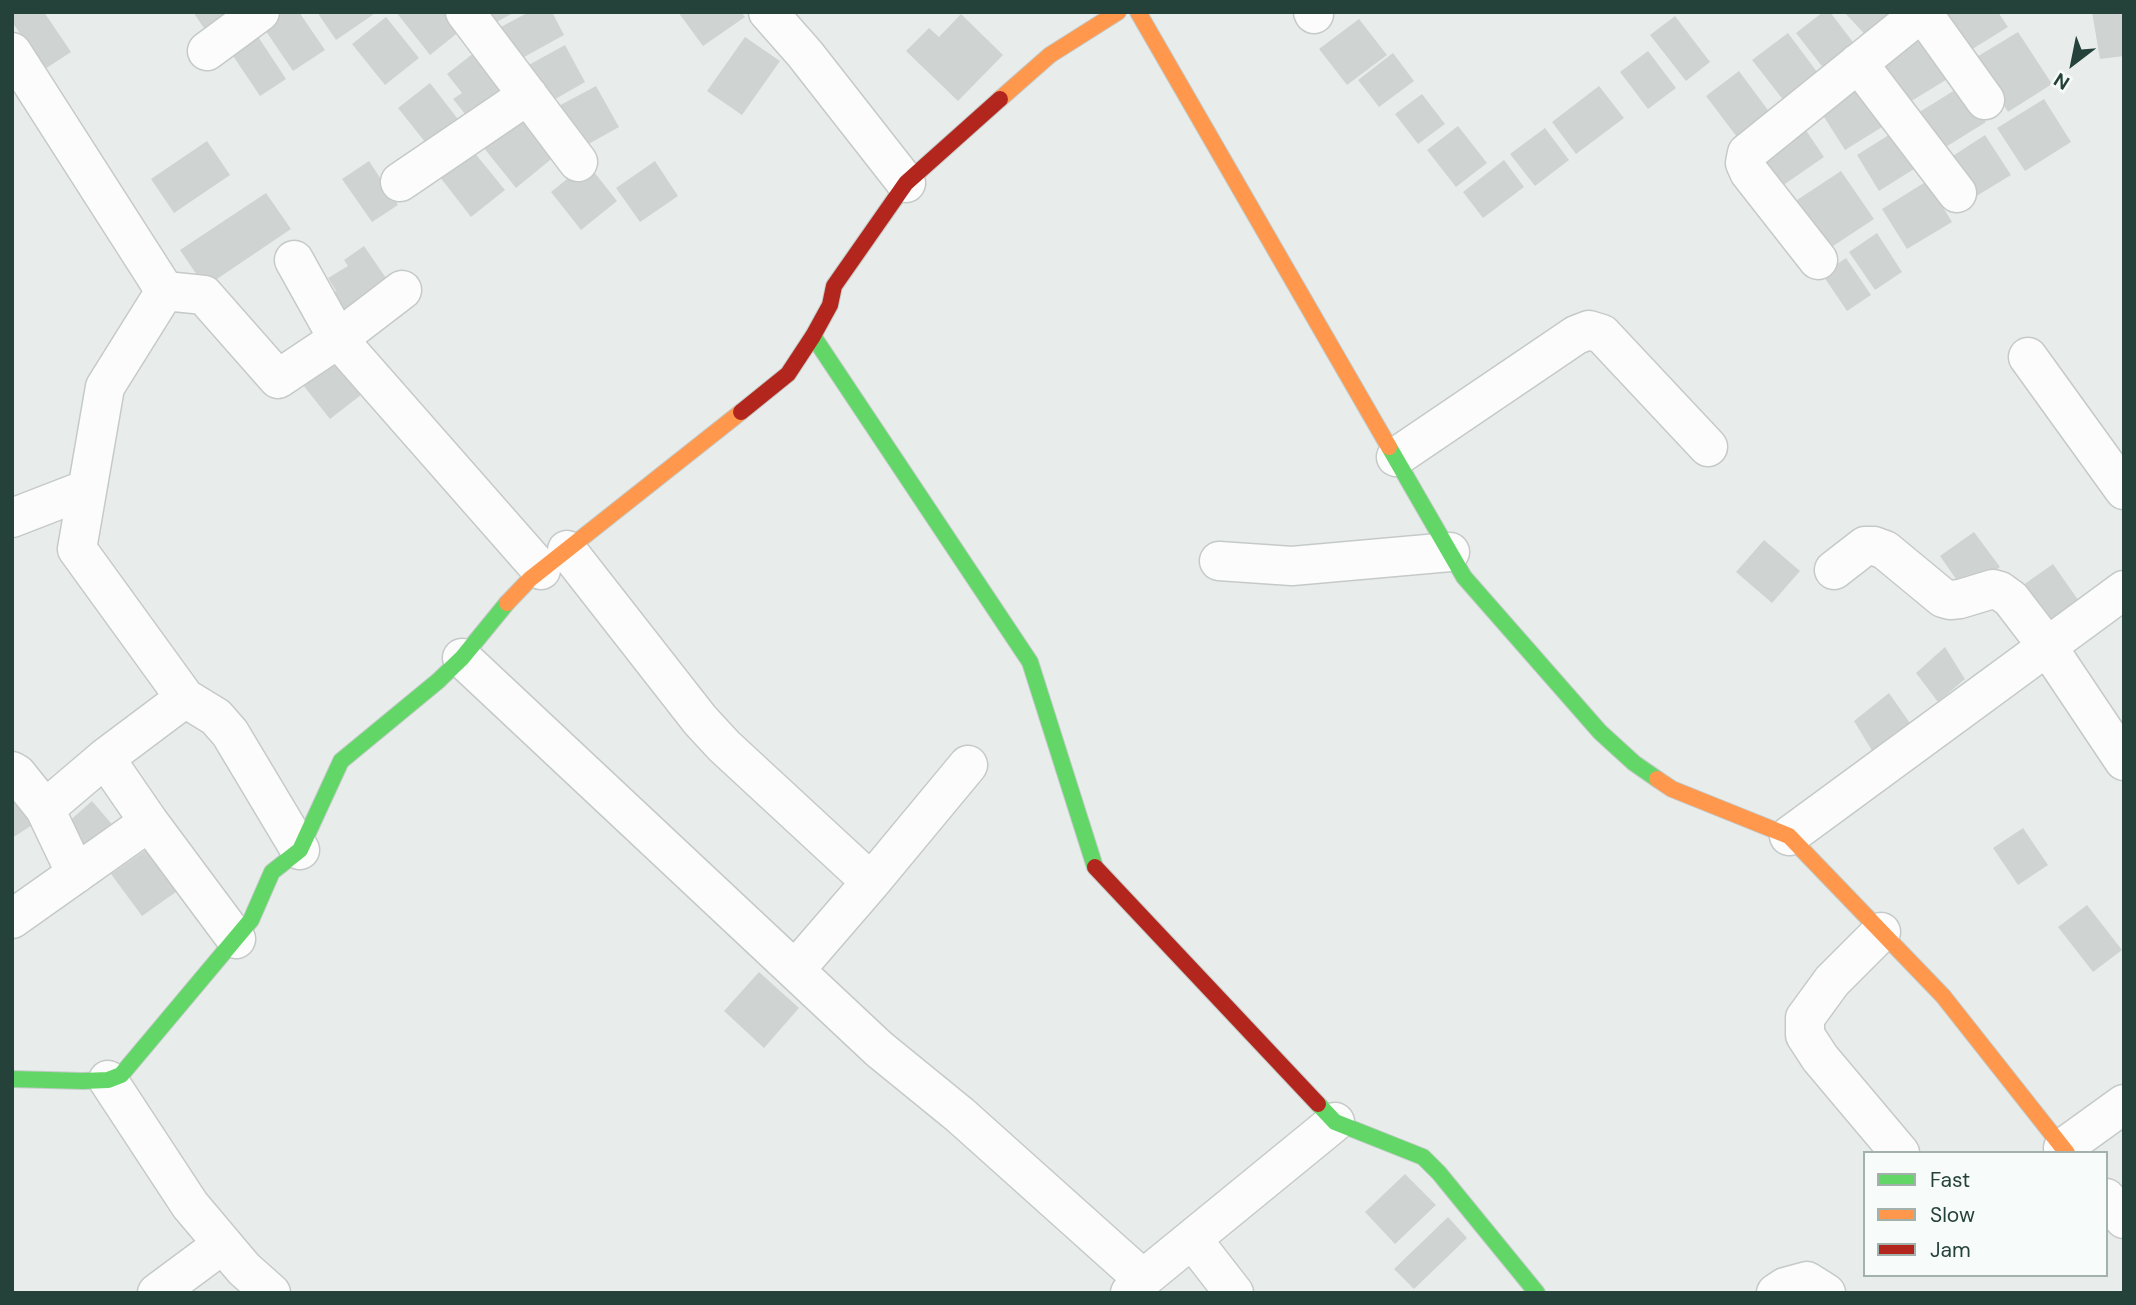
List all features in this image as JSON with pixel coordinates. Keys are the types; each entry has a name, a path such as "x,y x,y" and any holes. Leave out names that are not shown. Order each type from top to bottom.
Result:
{"street":[{"path":"207,51 260,12"},
{"path":"465,12 578,162"},
{"path":"768,12 806,54 906,183"},
{"path":"13,1076 63,1081 108,1080 121,1075 251,920 272,872 300,850 341,761 438,681 462,658 505,605 554,560 711,438 788,374 830,304 834,286 906,183 1050,55 1118,12"},
{"path":"1138,12 1464,577 1600,732 1634,763 1672,789 1788,836 1943,996 2065,1150 2124,1104"},
{"path":"1818,260 1749,172 1745,163 1747,153 1922,12 1985,100"},
{"path":"12,52 165,291"},
{"path":"1858,64 1956,193"},
{"path":"400,182 528,96"},
{"path":"295,260 338,339 554,560 724,746 872,882"},
{"path":"165,291 204,295 278,379 338,339 402,290"},
{"path":"165,291 105,387 77,549 185,698 216,717 230,733 300,850"},
{"path":"1396,457 1576,335 1589,330 1602,334 1708,447"},
{"path":"813,336 1030,662 1093,865 1335,1122 1423,1157 1537,1293"},
{"path":"2028,357 2124,490"},
{"path":"12,518 87,489"},
{"path":"1834,570 1865,547 1874,546 1885,550 1943,598 1960,599 1993,589 2011,599 2047,646 2124,761"},
{"path":"1219,561 1292,566 1450,552"},
{"path":"1788,836 2124,590"},
{"path":"462,658 879,1049 960,1115 1136,1286 1335,1122"},
{"path":"45,810 105,758 185,698"},
{"path":"105,758 236,939"},
{"path":"795,970 968,765"},
{"path":"12,771 45,810 76,874"},
{"path":"12,919 149,822"},
{"path":"1881,932 1832,981 1805,1018 1805,1035 1820,1058 1898,1151"},
{"path":"108,1080 190,1205 244,1269 271,1293"},
{"path":"2108,1200 2124,1219"},
{"path":"1192,1239 1234,1293"},
{"path":"157,1293 223,1244"},
{"path":"1776,1293 1784,1287 1807,1281 1825,1293"}],"building":[{"path":"12,12 44,12 71,52 45,69 12,22"},
{"path":"193,12 240,12 208,34"},
{"path":"265,12 299,12 325,50 293,71 257,18"},
{"path":"317,12 377,12 336,40"},
{"path":"396,12 453,12 465,27 430,55"},
{"path":"481,12 515,12 489,26"},
{"path":"529,12 552,12 564,35 515,62 497,29"},
{"path":"678,12 741,12 745,17 703,46"},
{"path":"1823,12 1830,12 1859,50 1828,74 1796,33"},
{"path":"1844,12 1905,12 1873,43"},
{"path":"1940,12 1998,12 2008,27 1966,53"},
{"path":"2092,12 2124,12 2124,56 2100,59"},
{"path":"961,14 1003,55 958,101 906,51 929,28 939,37"},
{"path":"1675,16 1710,62 1686,81 1650,35"},
{"path":"386,17 419,58 385,85 352,44"},
{"path":"1359,19 1387,55 1347,85 1319,49"},
{"path":"251,26 286,79 260,96 225,44"},
{"path":"1919,30 1949,78 1905,105 1875,58"},
{"path":"2018,32 2052,84 2008,112 1975,58"},
{"path":"1788,33 1823,80 1788,106 1752,60"},
{"path":"745,37 780,61 742,115 707,91"},
{"path":"565,45 585,82 545,105 525,67"},
{"path":"1648,51 1676,88 1648,109 1620,72"},
{"path":"475,52 511,96 474,125 453,99 462,93 447,74"},
{"path":"1393,53 1414,81 1379,107 1358,80"},
{"path":"1739,71 1773,117 1740,141 1706,96"},
{"path":"1861,82 1887,124 1845,150 1819,109"},
{"path":"430,83 464,127 433,152 398,108"},
{"path":"1963,85 1986,122 1936,153 1913,116"},
{"path":"596,86 619,127 576,151 553,109"},
{"path":"1599,86 1624,118 1576,154 1552,122"},
{"path":"1422,94 1445,124 1418,144 1395,114"},
{"path":"2044,99 2071,142 2025,171 1997,128"},
{"path":"524,117 555,156 516,188 484,148"},
{"path":"1458,126 1487,163 1456,187 1427,150"},
{"path":"1803,126 1824,157 1779,188 1758,156"},
{"path":"1545,128 1569,160 1535,186 1510,154"},
{"path":"1892,133 1914,169 1879,191 1857,155"},
{"path":"1985,135 2011,175 1970,200 1945,161"},
{"path":"207,141 230,175 174,213 151,179"},
{"path":"469,146 505,190 471,217 436,172"},
{"path":"1504,160 1524,187 1483,218 1463,192"},
{"path":"369,161 398,205 372,222 342,179"},
{"path":"655,161 678,196 640,222 616,188"},
{"path":"587,163 617,201 581,230 551,192"},
{"path":"1841,171 1874,219 1827,250 1794,202"},
{"path":"1927,181 1952,222 1907,249 1882,209"},
{"path":"266,193 291,229 205,287 180,250"},
{"path":"1877,233 1902,272 1875,290 1849,252"},
{"path":"364,246 388,281 339,315 327,297 336,291 328,278 348,266 344,260"},
{"path":"1846,258 1871,295 1847,311 1822,274"},
{"path":"339,357 366,391 330,419 303,385"},
{"path":"1974,532 2000,567 1965,592 1940,556"},
{"path":"1764,540 1800,571 1772,603 1736,572"},
{"path":"2053,564 2083,607 2046,632 2016,590"},
{"path":"1945,647 1965,679 1938,702 1916,673"},
{"path":"1889,693 1912,726 1874,754 1854,721"},
{"path":"12,782 37,822 12,838"},
{"path":"92,801 122,836 89,863 59,830"},
{"path":"2023,828 2048,865 2018,885 1993,848"},
{"path":"153,845 183,887 142,916 111,874"},
{"path":"2087,905 2122,950 2093,972 2058,927"},
{"path":"759,972 799,1008 764,1048 724,1011"},
{"path":"1405,1174 1436,1205 1395,1244 1365,1212"},
{"path":"1448,1217 1467,1238 1414,1289 1394,1269"}],"traffic: fast":[{"path":"813,336 1030,662 1095,867"},
{"path":"1389,447 1464,577 1600,732 1634,763 1657,779"},
{"path":"12,1079 83,1081 108,1080 121,1075 251,920 272,872 300,850 341,761 438,681 462,658 507,603"},
{"path":"1318,1104 1335,1122 1423,1157 1537,1293"}],"traffic: slow":[{"path":"1000,99 1050,55 1118,12"},
{"path":"1138,12 1389,447"},
{"path":"507,603 530,579 741,412"},
{"path":"1657,779 1672,789 1789,836 1943,996 2065,1151"}],"traffic: jam":[{"path":"741,412 788,374 830,305 834,286 906,183 1000,99"},
{"path":"1095,867 1318,1104"}]}
